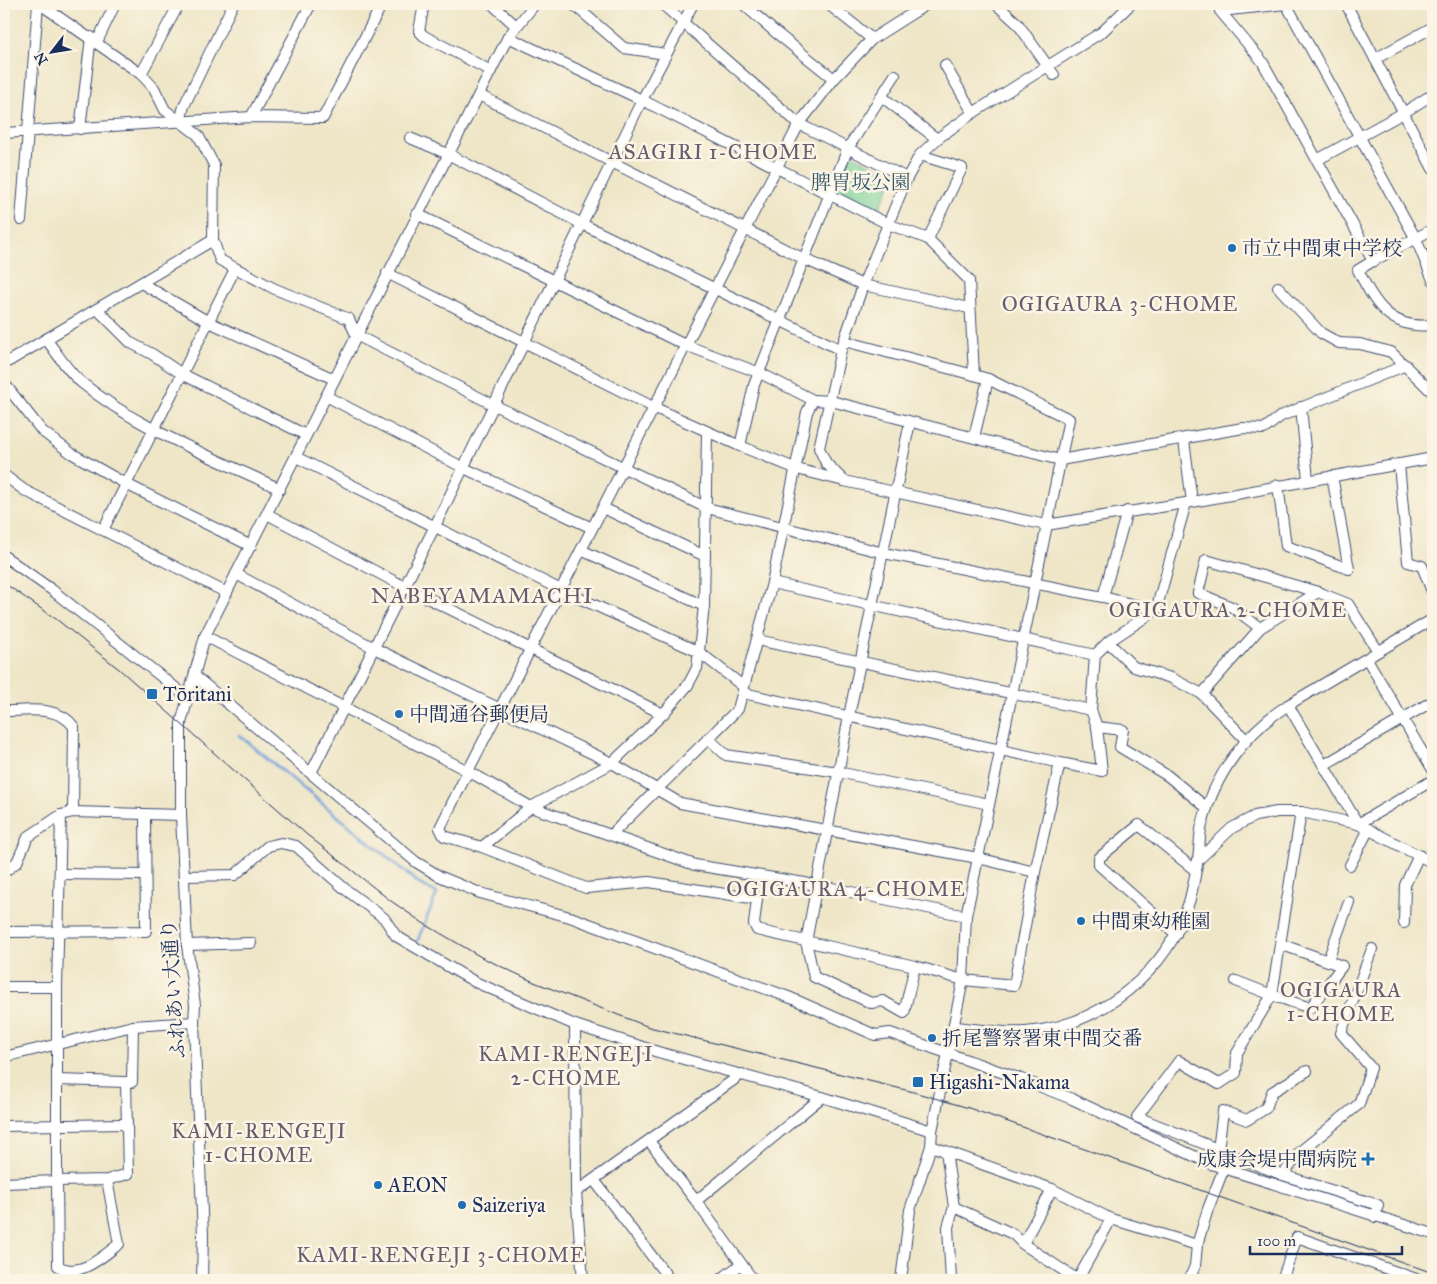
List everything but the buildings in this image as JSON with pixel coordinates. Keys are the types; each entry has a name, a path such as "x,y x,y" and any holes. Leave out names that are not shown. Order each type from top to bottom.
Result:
{"street":[{"path":"21,220 39,4 94,39 140,74 154,88 166,110 198,135 214,165 213,240 220,260 235,269 275,289 348,319 356,334 494,405 707,508 884,553 1103,597 1156,610"},
{"path":"80,129 94,39 115,4"},
{"path":"140,74 179,4"},
{"path":"180,122 184,106 233,4"},
{"path":"251,118 311,4"},
{"path":"4,133 251,118 323,118 382,4"},
{"path":"424,4 419,31 424,36 491,70"},
{"path":"492,4 516,26"},
{"name":"ふれあい大通り","path":"202,1280 203,1236 194,1022 195,1005 187,945 181,815 181,723 187,697 195,676 205,636 356,334 508,36 535,4"},
{"path":"573,4 624,48 666,54"},
{"path":"662,4 799,124 907,178"},
{"path":"311,773 464,468 611,161 692,4"},
{"path":"743,4 834,79"},
{"path":"828,4 872,39"},
{"path":"927,4 912,7 872,39 834,79 799,124 744,228 440,828 444,836 482,847 586,888 649,882 757,899 754,924 757,930 915,966 963,980 1014,985 1035,872 1060,763"},
{"path":"996,4 1018,24 1054,75"},
{"path":"844,481 826,463 819,448 842,345 863,285 907,178 920,154 973,113 1102,32 1131,4"},
{"path":"1373,261 1262,61 1220,11 1286,4 1416,239 1433,280"},
{"path":"1346,4 1430,156 1433,169"},
{"path":"1375,59 1433,27"},
{"path":"508,36 642,100 888,224 928,239 969,280 974,376"},
{"path":"945,65 973,113"},
{"path":"740,446 754,385 781,321 848,148 895,75"},
{"path":"1317,160 1405,112 1433,94"},
{"path":"479,95 804,259 863,285 969,308"},
{"path":"881,96 937,139"},
{"path":"410,138 448,154 582,224 781,321 842,345 988,379 1069,420 966,916 963,980 932,1131 931,1146 910,1210 901,1280"},
{"path":"920,154 962,168 928,239"},
{"path":"417,214 685,346 760,373 813,400 831,401 1060,460 1184,440 1243,428 1264,429 1281,416 1406,365"},
{"path":"1433,229 1358,270 1374,302 1394,318 1417,327 1433,325"},
{"path":"4,364 213,240"},
{"path":"103,530 235,269"},
{"path":"388,274 653,407 796,469 1046,525 1127,511 1189,503 1278,485 1433,458"},
{"path":"141,283 209,322 334,379"},
{"path":"1278,287 1321,333 1339,343 1360,344 1391,352 1433,394"},
{"path":"97,309 131,343 152,354 182,374 306,436"},
{"path":"46,339 81,382 153,429 280,489"},
{"path":"974,437 988,379"},
{"path":"4,383 42,431 71,453 126,484 251,546"},
{"path":"326,396 464,468 592,528"},
{"path":"612,834 738,709 772,583 785,529 808,412 813,400"},
{"path":"1301,407 1308,480"},
{"path":"910,422 849,716 806,942 814,977 871,1003 883,1001 904,1013 915,966"},
{"path":"482,847 531,807 612,763 663,714 688,685 697,668 704,606 707,432"},
{"path":"296,457 434,528 561,590 699,652 744,690 849,716 1102,771 1097,728 1091,710 1095,655 1108,642 1156,610 1189,503 1184,440"},
{"path":"1399,464 1408,562 1422,566 1433,594"},
{"path":"4,475 24,490 227,593"},
{"path":"1278,485 1286,546 1349,569 1332,476"},
{"path":"603,508 705,556"},
{"path":"1103,597 1127,511"},
{"path":"267,514 404,587 663,714"},
{"path":"582,550 704,606"},
{"path":"4,556 52,590 187,697"},
{"path":"1260,628 1232,607 1198,593 1206,560 1318,592 1348,604 1378,651"},
{"path":"236,574 374,648 612,763 658,788 680,803 978,858 1035,872"},
{"path":"772,583 1095,655"},
{"path":"1202,694 1260,628 1318,592"},
{"path":"954,1027 1026,1032 1064,1025 1084,1018 1112,1002 1144,976 1166,951 1176,934 1190,900 1198,860 1201,826 1207,808 1219,780 1246,740 1267,718 1433,619"},
{"path":"205,636 468,771 531,807 612,834 695,865 817,885 966,916"},
{"path":"757,640 1091,710"},
{"path":"1108,642 1134,667 1170,678 1202,694 1246,740"},
{"path":"1367,659 1433,770"},
{"path":"195,676 416,862 439,876 480,893 570,917 791,998 875,1035 890,1033 948,1052 1072,1099 1211,1164 1433,1234"},
{"path":"1324,765 1433,701"},
{"path":"1288,705 1358,824"},
{"path":"4,711 48,711 59,713 69,719 74,727 73,812"},
{"path":"1097,728 1123,730 1120,747 1168,776 1207,808"},
{"path":"708,738 726,755 838,772 988,804"},
{"path":"1358,824 1433,780"},
{"path":"4,872 17,862 28,837 61,815 73,812 181,815"},
{"path":"1198,860 1232,828 1255,816 1277,812 1301,812 1358,824 1433,863"},
{"path":"1301,812 1272,994 1237,1053 1236,1073 1220,1084 1179,1061 1137,1117 1283,1175 1378,1206 1375,1217"},
{"path":"4,932 146,931 145,814"},
{"path":"61,815 57,987 58,1266 65,1271 83,1269 119,1244 107,1180"},
{"path":"1176,934 1099,865 1099,858 1139,825 1195,870"},
{"path":"1350,865 1369,829"},
{"path":"185,876 235,875 268,846 281,843 296,846 344,888 384,918 396,936 475,982 575,1025 658,1052 822,1097 932,1131"},
{"path":"1404,923 1405,885 1419,855"},
{"path":"60,874 145,875"},
{"path":"1328,960 1349,902"},
{"path":"187,945 251,943"},
{"path":"1236,981 1310,1008 1342,966 1280,944"},
{"path":"1283,1175 1301,1151 1359,1104 1371,1068 1341,1033 1372,950"},
{"path":"4,987 57,987"},
{"path":"4,1057 133,1026 194,1022"},
{"path":"575,1025 576,1192 583,1280"},
{"path":"57,1080 132,1082 133,1026"},
{"path":"1211,1164 1218,1150 1223,1111 1247,1120 1266,1108 1272,1092 1307,1071"},
{"path":"576,1192 742,1074"},
{"path":"4,1183 107,1180 128,1174 126,1082"},
{"path":"696,1201 822,1097"},
{"path":"4,1126 126,1124"},
{"path":"649,1141 696,1201 753,1280"},
{"path":"931,1146 1052,1189 1111,1219 1197,1245"},
{"path":"946,1150 954,1207 948,1227 952,1280"},
{"path":"1189,1280 1196,1266 1197,1245 1224,1168"},
{"path":"594,1180 668,1277 657,1280"},
{"path":"1023,1244 1052,1189"},
{"path":"954,1207 1013,1234 1023,1244 1078,1280 1111,1219"},
{"path":"1282,1280 1297,1238 1419,1280"},
{"path":"720,1280 742,1264"}],"green space":[{"name":"脾胃坂公園","path":"849,153 894,176 877,214 833,192"}],"waterway":[{"path":"239,735 421,885 437,893 417,942"}],"tram line":[{"path":"4,583 56,619 119,669 306,834 391,901 423,923 481,957 534,982 649,1027 910,1091 969,1108 1433,1273"}],"place":[{"name":"市立中間東中学校","path":"1232,248"},
{"name":"Tōritani","path":"152,694"},
{"name":"中間通谷郵便局","path":"399,714"},
{"name":"中間東幼稚園","path":"1081,921"},
{"name":"折尾警察署東中間交番","path":"932,1038"},
{"name":"Higashi-Nakama","path":"918,1082"},
{"name":"成康会堤中間病院","path":"1368,1159"},
{"name":"AEON","path":"378,1185"},
{"name":"Saizeriya","path":"462,1205"}],"district":[{"name":"ASAGIRI 1-CHOME","path":"713,152"},
{"name":"OGIGAURA 3-CHOME","path":"1120,304"},
{"name":"NABEYAMAMACHI","path":"482,595"},
{"name":"OGIGAURA 2-CHOME","path":"1228,610"},
{"name":"OGIGAURA 4-CHOME","path":"846,889"},
{"name":"OGIGAURA 1-CHOME","path":"1341,1002"},
{"name":"KAMI-RENGEJI 2-CHOME","path":"566,1066"},
{"name":"KAMI-RENGEJI 1-CHOME","path":"259,1143"},
{"name":"KAMI-RENGEJI 3-CHOME","path":"441,1255"}]}
